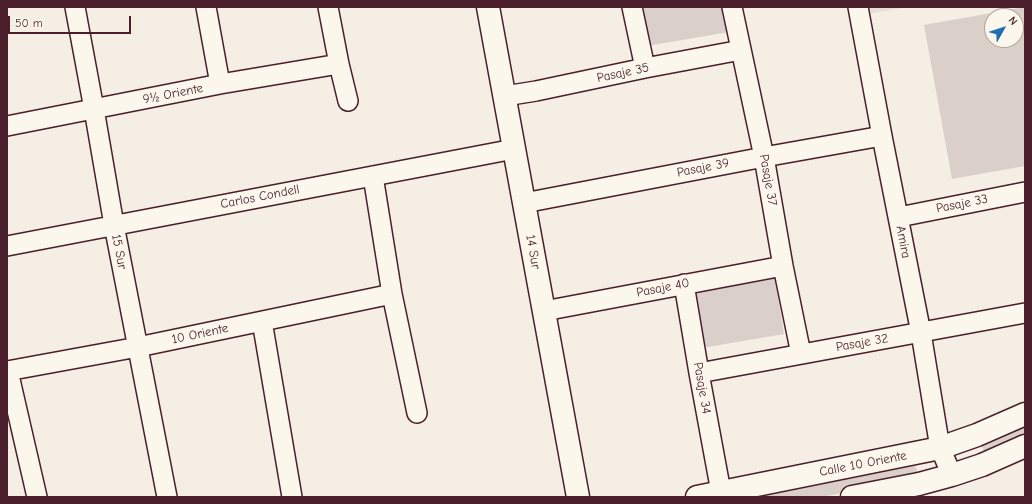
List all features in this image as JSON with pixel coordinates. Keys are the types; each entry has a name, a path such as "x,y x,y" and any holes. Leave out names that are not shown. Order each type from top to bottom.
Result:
{"main road":[{"name":"14 Sur","path":"488,7 578,497"},
{"name":"Calle 10 Oriente","path":"697,497 940,448 977,435 1025,414"},
{"path":"852,497 920,490 952,475 982,465 1025,446"}],"street":[{"name":"15 Sur","path":"75,7 114,225 167,497"},
{"path":"206,7 220,84"},
{"path":"328,7 348,101"},
{"path":"632,7 644,68"},
{"name":"Pasaje 37","path":"732,7 764,157 783,266 801,354"},
{"name":"Amira","path":"858,7 921,333 940,448 952,475"},
{"name":"Pasaje 35","path":"505,96 741,50"},
{"name":"9½ Oriente","path":"7,126 220,84 339,64"},
{"name":"Pasaje 39","path":"524,203 882,136"},
{"name":"Carlos Condell","path":"7,246 514,149"},
{"path":"373,176 392,294 417,413"},
{"name":"Pasaje 33","path":"898,217 1025,192"},
{"name":"Pasaje 40","path":"544,311 783,266"},
{"name":"Pasaje 34","path":"684,284 699,373 722,492"},
{"name":"10 Oriente","path":"7,371 138,347 392,294"},
{"name":"Pasaje 32","path":"699,373 1025,313"},
{"path":"262,320 292,497"},
{"path":"7,371 34,496"}],"shaded area":[{"path":"640,7 724,7 729,32 647,46"},
{"path":"866,7 908,7 867,14"},
{"path":"1025,7 1025,166 952,179 924,25 984,14 984,48 1024,48 1024,8 1019,8"},
{"path":"773,267 784,334 702,348 691,282"},
{"path":"1025,418 1025,442 985,457 980,437"},
{"path":"911,457 920,478 822,497 708,497"}]}
